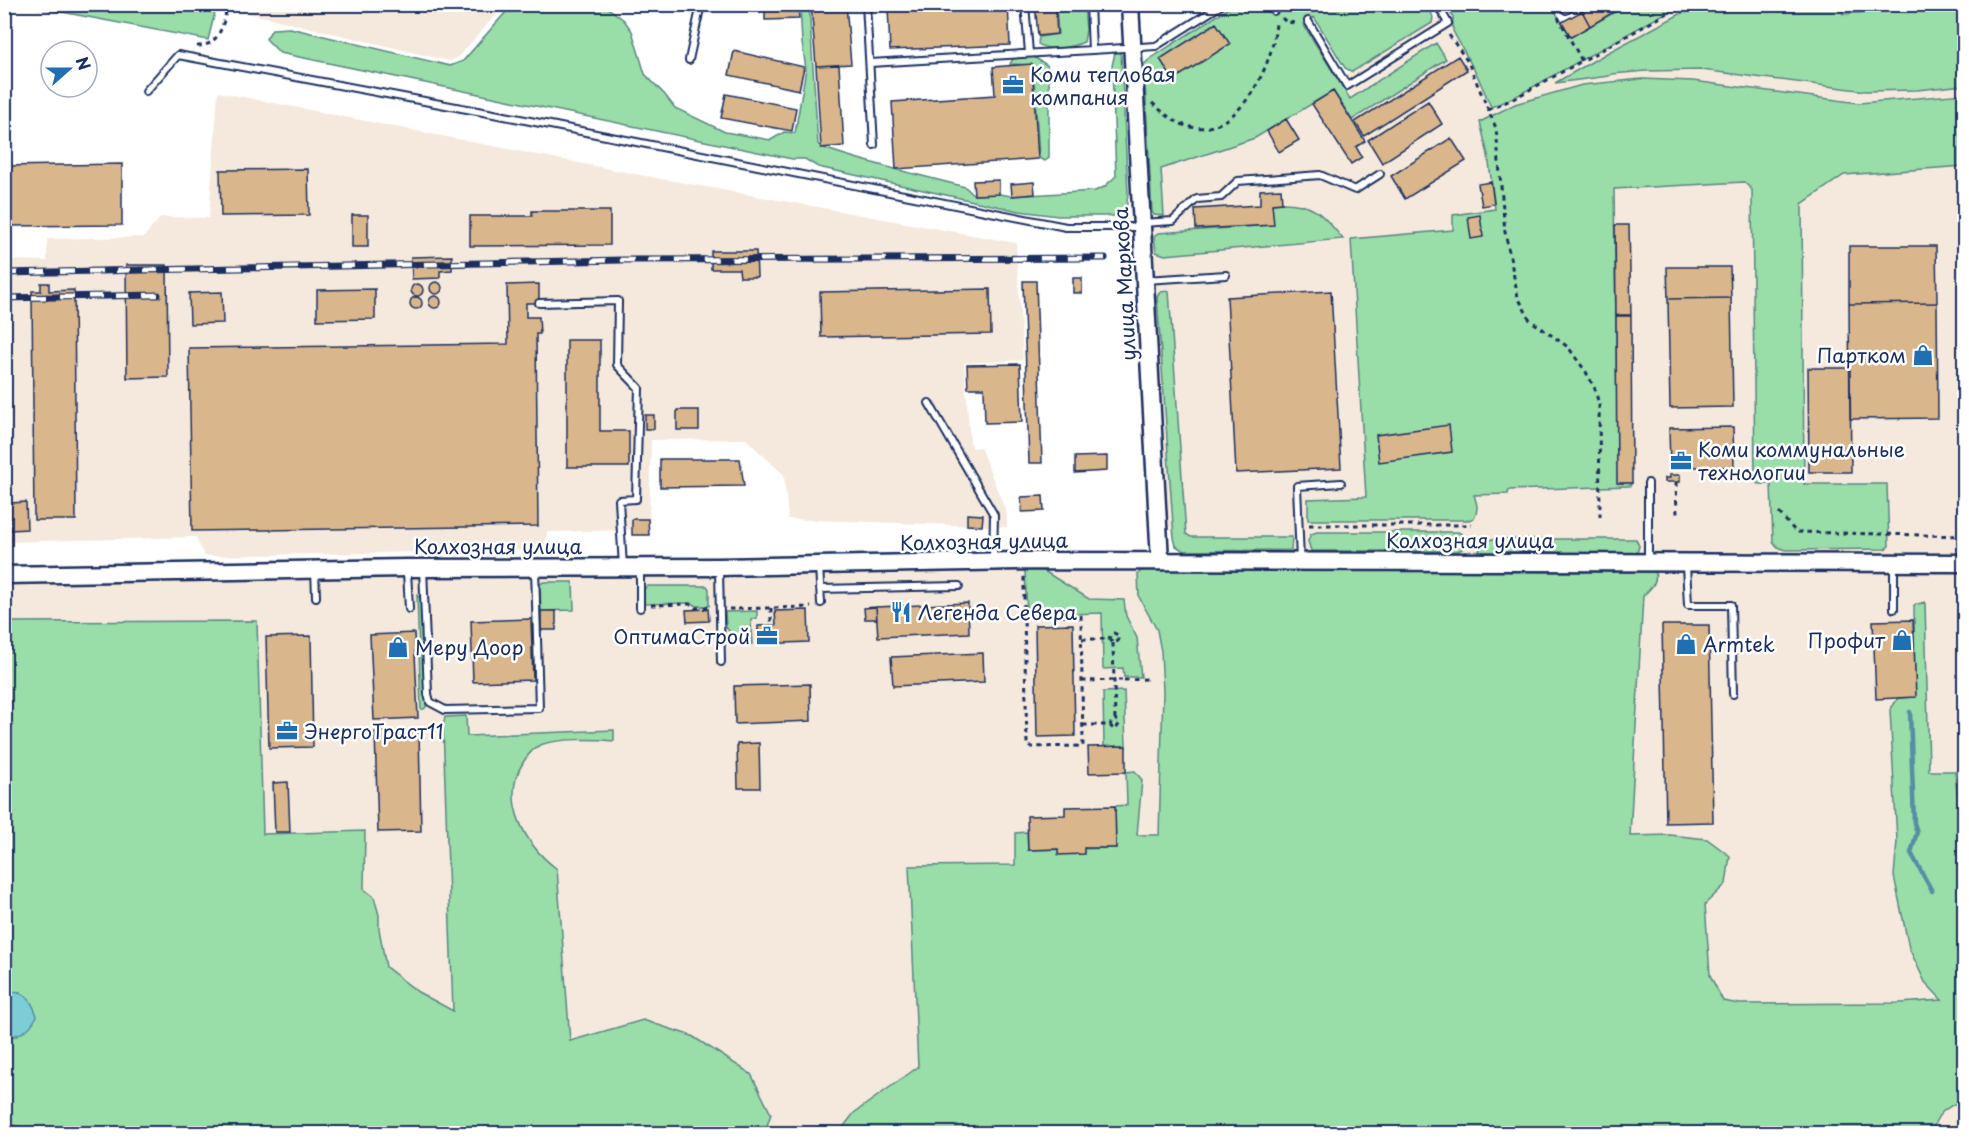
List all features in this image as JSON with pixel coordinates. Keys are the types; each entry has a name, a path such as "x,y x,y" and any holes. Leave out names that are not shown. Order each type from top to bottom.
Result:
{"street":[{"name":"улица Маркова","path":"1130,4 1160,561"},
{"name":"Колхозная улица","path":"4,575 315,569 719,567 993,561 1965,563"}],"lane":[{"path":"690,60 701,4"},
{"path":"866,4 874,145"},
{"path":"1025,4 1029,53"},
{"path":"1090,4 1092,50"},
{"path":"870,63 1156,46 1223,4"},
{"path":"1308,21 1347,86 1448,23 1437,4"},
{"path":"1565,7 1575,4"},
{"path":"146,91 178,55 515,118 1066,227 1141,225 1173,221 1197,199 1221,197 1238,181 1320,174 1354,190 1380,174"},
{"path":"1144,280 1226,275"},
{"path":"539,303 618,301 617,365 639,388 636,499 619,500 640,607"},
{"path":"929,403 994,515 993,561"},
{"path":"1300,561 1297,486 1341,483"},
{"path":"1648,483 1648,561"},
{"path":"1686,561 1688,605 1731,605 1733,694"},
{"path":"1894,562 1894,609"},
{"path":"819,565 821,603"},
{"path":"415,568 428,694 430,702 445,710 539,708 535,567"},
{"path":"719,567 721,662"},
{"path":"409,609 415,568"},
{"path":"315,569 316,597"},
{"path":"820,589 958,586"}],"path":[{"path":"178,55 183,46 206,46 214,42 221,30 228,4"},
{"path":"1488,110 1513,99 1684,4"},
{"path":"1565,7 1558,18 1582,61"},
{"path":"1272,8 1286,22 1308,21"},
{"path":"1149,100 1176,122 1190,127 1210,126 1235,114 1247,100 1266,68 1276,32 1272,8"},
{"path":"1443,26 1468,62 1496,128 1505,232 1518,297 1530,320 1568,347 1586,372 1597,397 1599,405 1600,518"},
{"path":"1676,482 1677,516"},
{"path":"1779,513 1797,532 1965,536"},
{"path":"1299,525 1472,525"},
{"path":"1024,576 1024,617 1027,745 1029,747 1083,746 1081,616 1024,617"},
{"path":"640,607 690,604 695,608 812,607"},
{"path":"771,608 771,625"},
{"path":"1109,639 1112,633 1118,635 1118,641 1113,643"},
{"path":"1082,639 1109,639 1113,643 1115,719 1119,722 1119,728 1113,729 1110,725 1083,725"},
{"path":"1082,681 1148,679"},
{"path":"1110,725 1115,719"}],"shaded area":[{"path":"214,5 505,5 456,59 449,61"},
{"path":"1678,5 1964,5 1964,558 1186,555 1177,547 1169,525 1148,164 1252,132 1447,11 1495,102"},
{"path":"218,92 635,174 1016,243 1023,360 964,363 970,441 973,448 980,447 1007,514 1007,527 788,519 784,475 746,439 651,440 649,535 632,530 547,532 545,550 204,556 196,537 5,542 4,260 47,261 47,239 144,237 161,217 209,218"},
{"path":"996,569 1964,570 1964,1133 5,1133 4,582 455,574 739,576"}],"green space":[{"path":"217,4 208,40 25,5"},
{"path":"1235,4 1255,5 1270,12 1282,5 1288,7 1292,4 1428,5 1433,17 1432,23 1352,72 1345,68 1314,17 1303,24 1350,99 1436,43 1446,59 1352,120 1333,91 1255,138 1161,169 1164,216 1154,215 1144,64"},
{"path":"512,5 604,5 624,20 632,31 645,74 675,108 725,132 771,140 784,132 795,133 806,69 800,5 809,5 818,144 857,159 965,187 974,195 1012,196 1095,191 1104,187 1116,176 1112,66 1115,52 1118,51 1121,55 1128,193 1126,212 1121,216 1058,216 1019,211 818,167 805,159 792,159 280,53 266,39 272,29 290,28 450,66 463,61"},
{"path":"1056,5 1084,5 1086,30 1084,42 1054,48 1038,44 1039,37 1058,34"},
{"path":"1446,5 1551,5 1571,37 1627,5 1680,5 1515,97 1491,107 1453,31 1453,17"},
{"path":"1697,5 1842,5 1843,14 1964,5 1964,85 1917,90 1866,91 1702,70 1612,74 1555,83"},
{"path":"1032,56 1047,65 1049,72 1049,158 1045,161 1039,156 1033,65 1010,64 1014,57"},
{"path":"1642,79 1693,81 1859,103 1964,94 1964,166 1844,175 1802,204 1804,484 1887,484 1889,546 1885,549 1785,550 1773,542 1771,484 1758,484 1755,481 1752,190 1744,182 1614,189 1618,483 1632,483 1630,486 1509,490 1508,494 1474,495 1477,512 1474,518 1469,520 1308,520 1308,499 1366,497 1351,239 1453,230 1453,215 1495,209 1488,155 1480,122 1515,104 1582,85"},
{"path":"1282,203 1311,208 1324,217 1343,239 1165,255 1156,252 1154,236 1158,233 1273,225 1272,204"},
{"path":"1169,291 1186,534 1191,537 1292,537 1291,550 1184,551 1176,546 1157,297 1160,292"},
{"path":"1317,532 1458,532 1462,534 1462,549 1458,551 1311,551 1308,541 1311,534"},
{"path":"1492,539 1636,539 1639,546 1637,553 1479,552 1481,543"},
{"path":"1142,570 1655,572 1654,583 1643,596 1630,836 1670,835 1707,839 1730,856 1726,884 1705,904 1710,975 1723,1001 1740,1004 1900,1003 1942,1000 1925,982 1909,948 1894,876 1897,841 1890,710 1898,698 1915,697 1914,605 1925,602 1929,771 1955,771 1964,866 1964,1099 1947,1108 1939,1116 1933,1133 838,1134 854,1113 918,1067 909,866 1015,865 1015,833 1027,832 1028,850 1116,848 1115,806 1127,805 1126,772 1135,771 1142,780 1137,835 1159,835 1163,692 1161,651 1157,630 1139,597 1138,574"},
{"path":"1044,571 1089,599 1124,600 1126,616 1137,638 1141,677 1124,677 1123,668 1103,669 1102,613 1027,615 1025,572"},
{"path":"543,582 573,582 574,610 541,611 540,585"},
{"path":"647,586 707,586 709,606 697,606 692,603 644,604 644,589"},
{"path":"417,595 421,599 426,707 424,709 421,709"},
{"path":"757,611 757,618 751,619 752,644 736,641 726,627 725,612"},
{"path":"257,621 263,834 365,831 364,889 374,897 379,915 379,929 386,967 418,992 453,1011 443,726 445,717 466,716 467,736 614,730 614,741 566,740 537,746 524,761 517,776 514,791 519,821 526,835 545,859 557,869 570,1041 643,1020 692,1036 751,1074 771,1114 764,1134 48,1134 5,1123 5,1036 18,1036 20,992 5,991 5,622"},
{"path":"1124,691 1126,746 1104,747 1103,692"}],"water":[{"path":"5,991 26,996 37,1016 28,1029 16,1035 5,1036"}],"building":[{"path":"765,4 798,4 799,19 765,20"},
{"path":"811,4 846,4 851,64 816,66"},
{"path":"1008,4 1010,45 890,50 888,8"},
{"path":"1035,4 1055,4 1057,34 1038,36"},
{"path":"1593,4 1627,4 1590,26 1582,11"},
{"path":"1582,11 1590,26 1571,37 1562,22"},
{"path":"1216,23 1230,44 1173,80 1160,59"},
{"path":"734,51 804,67 799,90 729,75"},
{"path":"1458,56 1467,70 1364,136 1355,122"},
{"path":"1032,64 1038,159 896,169 892,102 995,95 993,67"},
{"path":"839,65 844,146 821,148 816,66"},
{"path":"1333,91 1365,141 1356,147 1362,157 1351,164 1312,104"},
{"path":"726,94 796,108 792,131 721,118"},
{"path":"1428,101 1442,124 1382,163 1368,140"},
{"path":"1286,119 1299,140 1279,152 1267,131"},
{"path":"1451,138 1466,161 1405,199 1391,176"},
{"path":"122,164 122,225 4,226 4,166"},
{"path":"308,169 309,215 221,216 220,170"},
{"path":"999,180 999,194 974,195 973,181"},
{"path":"1034,182 1035,194 1012,196 1011,184"},
{"path":"1491,182 1494,204 1482,206 1478,184"},
{"path":"1281,189 1282,203 1272,204 1274,225 1196,229 1195,209 1260,205 1260,190"},
{"path":"532,211 610,211 610,245 470,246 470,216 532,216"},
{"path":"352,215 368,215 368,247 352,247"},
{"path":"1480,215 1483,237 1471,239 1468,217"},
{"path":"1615,225 1629,225 1631,315 1616,315"},
{"path":"1849,246 1936,246 1937,303 1849,304"},
{"path":"711,251 756,251 757,277 740,277 739,269 711,269"},
{"path":"452,256 452,270 440,271 440,278 412,279 411,257"},
{"path":"126,265 167,265 168,377 127,378"},
{"path":"1667,267 1730,267 1731,298 1668,299"},
{"path":"1073,278 1082,278 1082,293 1073,293"},
{"path":"1023,281 1036,281 1042,463 1029,463"},
{"path":"438,282 442,288 438,294 434,294 430,286"},
{"path":"41,283 49,283 49,291 74,290 76,520 34,520 32,291 41,291"},
{"path":"419,284 423,290 419,296 415,296 411,288"},
{"path":"539,284 539,303 526,303 526,317 539,317 540,334 536,334 538,526 192,531 189,348 508,344 507,285"},
{"path":"375,289 375,319 317,320 317,290"},
{"path":"990,289 991,334 821,337 820,292"},
{"path":"1331,291 1341,468 1236,473 1227,297"},
{"path":"222,292 223,323 190,324 189,293"},
{"path":"437,296 441,302 437,308 433,308 429,300"},
{"path":"418,297 422,303 418,309 414,309 410,301"},
{"path":"1731,298 1733,407 1670,408 1668,299"},
{"path":"1937,303 1938,418 1850,419 1849,304"},
{"path":"1616,316 1631,316 1632,483 1617,483"},
{"path":"567,340 600,340 600,431 629,431 629,467 567,467"},
{"path":"1020,364 1022,422 985,423 984,388 968,388 967,365"},
{"path":"1808,368 1850,368 1851,472 1809,472"},
{"path":"677,410 699,410 699,430 677,430"},
{"path":"645,415 654,415 654,429 645,429"},
{"path":"1449,425 1452,452 1379,462 1376,435"},
{"path":"1733,427 1734,467 1670,467 1669,428"},
{"path":"1107,456 1107,471 1075,473 1075,457"},
{"path":"660,459 740,459 744,486 660,487"},
{"path":"1669,475 1680,475 1680,482 1665,482 1665,478 1670,478"},
{"path":"1043,496 1044,511 1022,512 1021,497"},
{"path":"26,502 27,529 10,530 10,503"},
{"path":"967,514 983,515 982,526 967,525"},
{"path":"632,519 648,519 649,535 632,535"},
{"path":"968,603 969,633 878,637 876,607"},
{"path":"876,607 877,619 865,619 864,608"},
{"path":"708,609 709,621 687,622 686,610"},
{"path":"808,610 809,642 758,644 758,626 776,625 775,611"},
{"path":"541,611 556,611 556,630 541,630"},
{"path":"531,619 533,680 473,682 471,621"},
{"path":"1913,620 1916,697 1876,699 1873,621"},
{"path":"1073,624 1075,736 1037,737 1035,625"},
{"path":"1662,625 1709,625 1713,822 1666,823"},
{"path":"414,633 418,718 374,720 370,635"},
{"path":"311,636 313,747 269,748 266,637"},
{"path":"983,653 984,682 893,686 891,657"},
{"path":"810,684 811,721 735,724 734,686"},
{"path":"419,731 421,831 378,832 375,732"},
{"path":"759,743 760,788 738,788 737,744"},
{"path":"1126,746 1126,772 1089,773 1088,747"},
{"path":"288,782 290,832 275,832 273,783"},
{"path":"1115,806 1116,848 1084,848 1084,854 1058,855 1058,849 1028,850 1027,816 1065,815 1065,807"}],"waterway":[{"path":"1910,712 1914,823 1917,832 1911,853 1932,891"}],"railway":[{"path":"4,273 623,260 1105,258"},
{"path":"4,298 158,295"}],"place":[{"name":"Коми тепловая компания","path":"1013,85"},
{"name":"Партком","path":"1923,355"},
{"name":"Коми коммунальные технологии","path":"1681,461"},
{"name":"Легенда Севера","path":"901,612"},
{"name":"ОптимаСтрой","path":"767,636"},
{"name":"Профит","path":"1902,640"},
{"name":"Armtek","path":"1686,644"},
{"name":"Меру Доор","path":"398,647"},
{"name":"ЭнергоТраст11","path":"287,731"}]}
